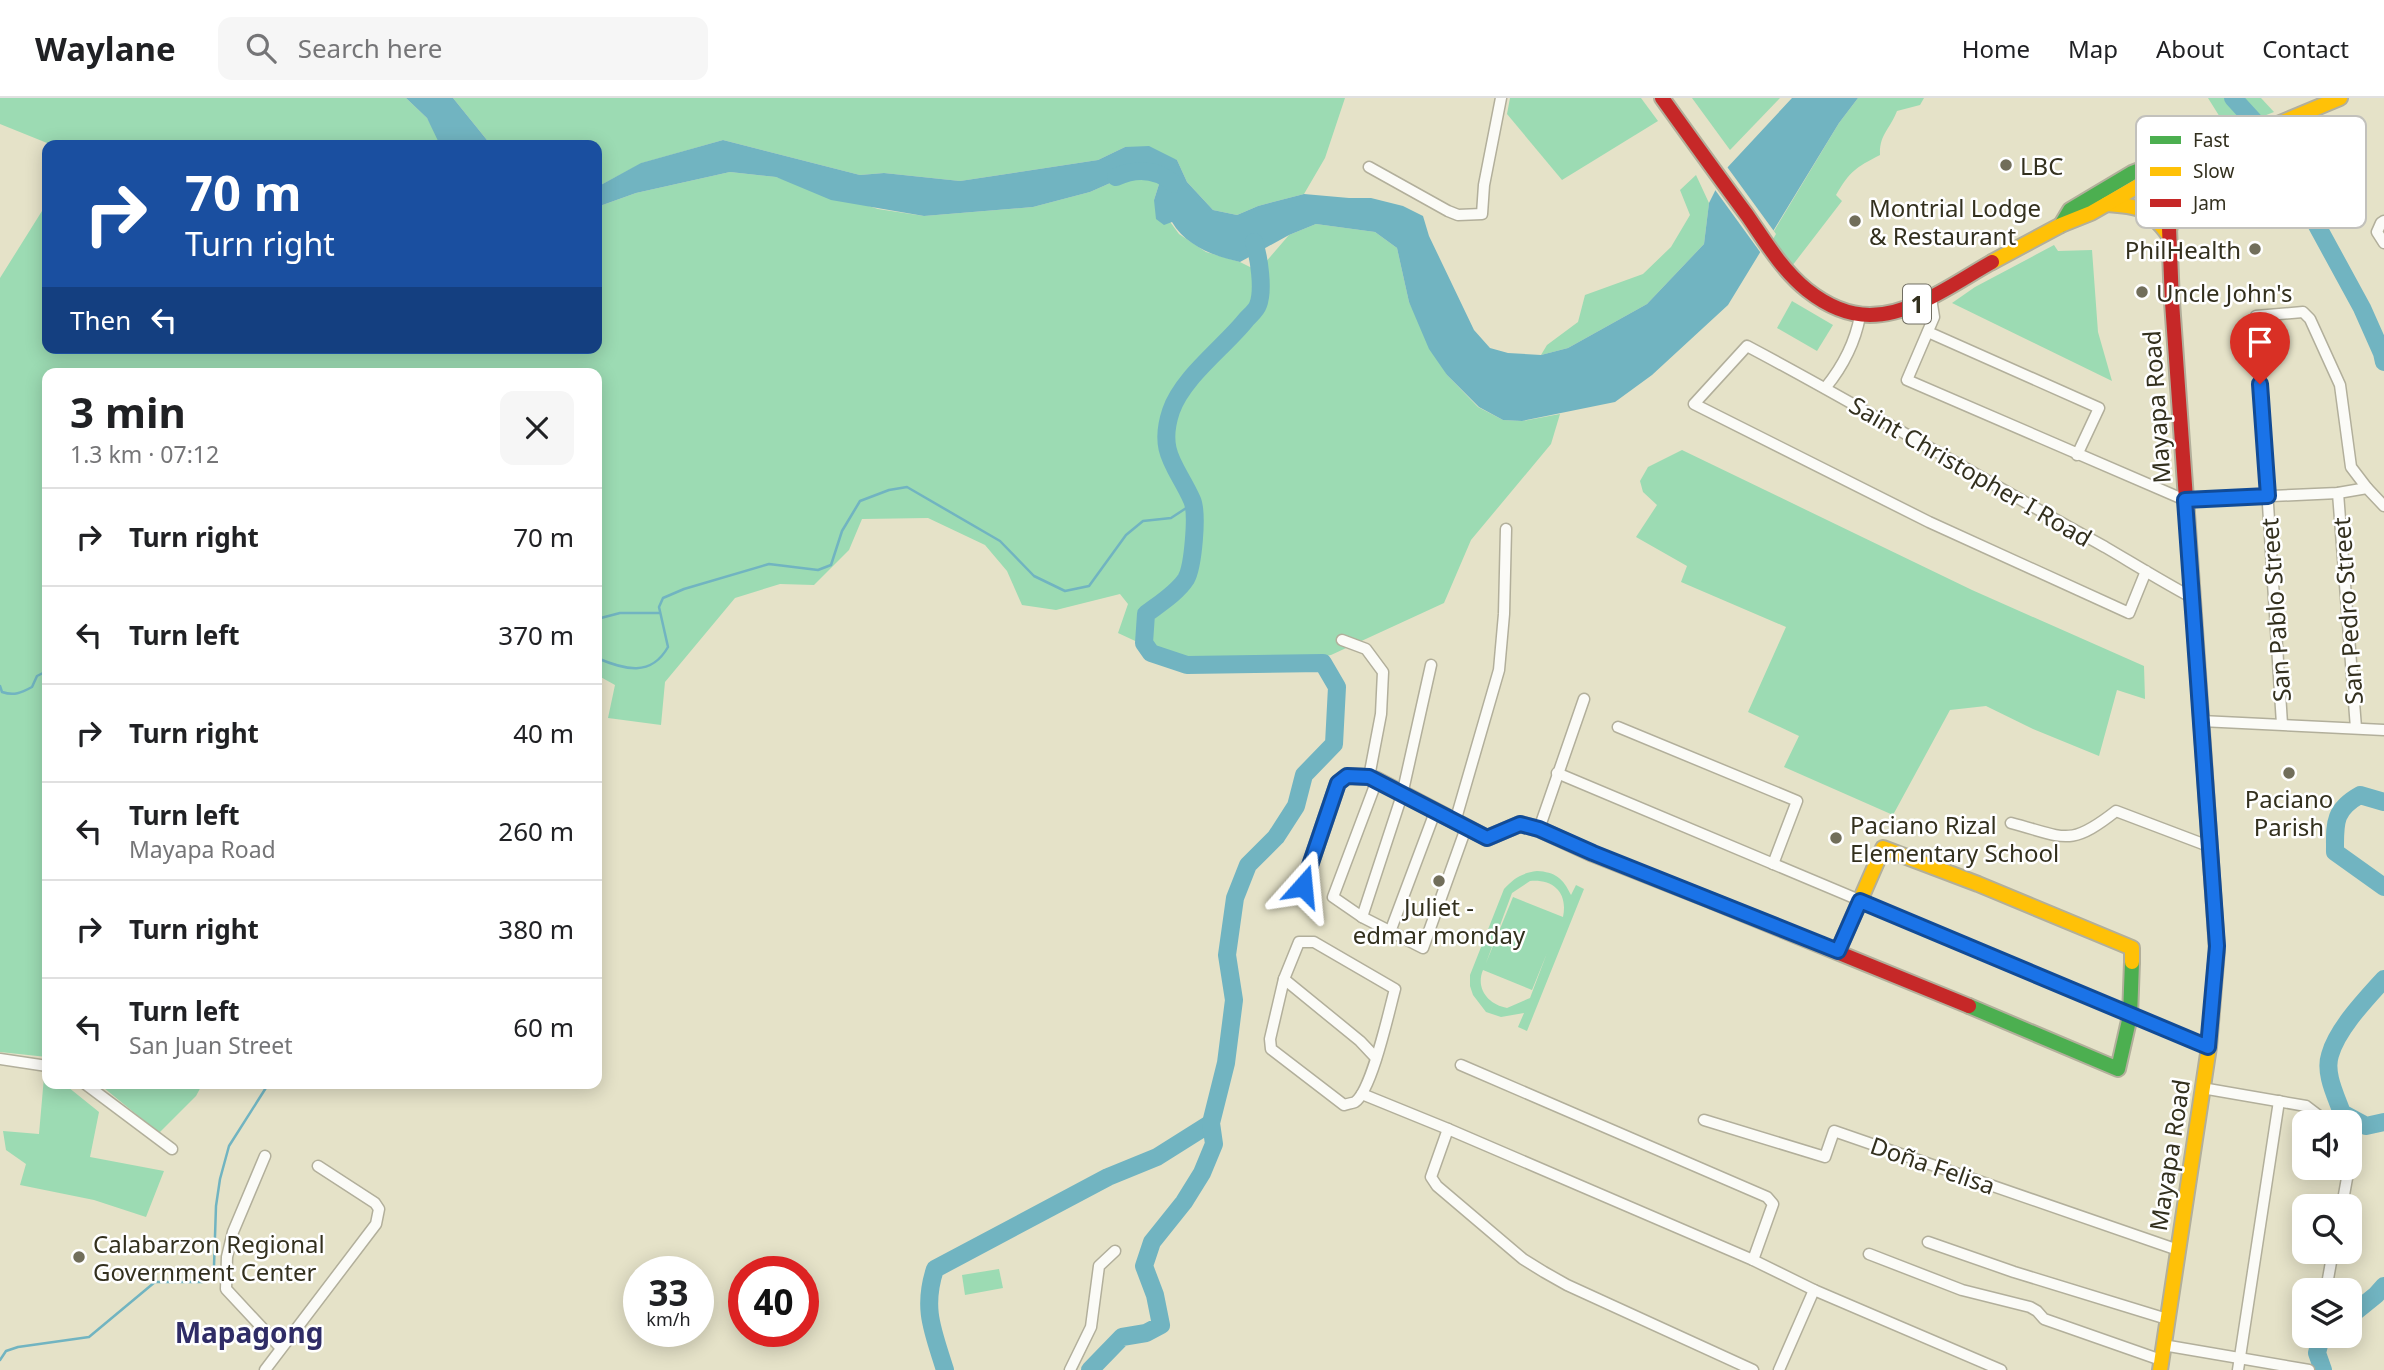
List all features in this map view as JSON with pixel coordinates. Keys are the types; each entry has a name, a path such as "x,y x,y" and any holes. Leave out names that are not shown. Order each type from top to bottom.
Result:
{"main road":[{"name":"1","path":"1662,98 1801,288 1832,308 1860,316 1898,312 1931,298 2061,225 2076,222 2136,183"},
{"name":"1","path":"2295,116 2340,98"},
{"name":"1","path":"2061,225 2070,210 2136,179"},
{"path":"2107,204 2136,206"},
{"path":"2163,228 2168,234"},
{"name":"Mayapa Road","path":"2161,1358 2203,1088 2217,946 2168,228"},
{"path":"2168,234 2170,228"},
{"path":"1303,886 1338,783 1347,776 1373,779 1487,838 1520,824 1539,829 2118,1069 2130,1016 2132,948 1884,848 1838,951"}],"street":[{"path":"1368,167 1448,211 1458,215 1482,214 1484,185 1501,98"},
{"path":"2384,221 2377,232 2384,243"},
{"path":"1931,298 1934,317 1907,380 2185,500 2338,493 2367,488 2384,506"},
{"name":"San Pablo Street","path":"2283,724 2256,316 2303,312 2310,319 2340,385 2351,467 2367,488"},
{"path":"1826,387 1847,355 1857,332 1860,316"},
{"path":"1928,332 2098,408 2077,455"},
{"name":"Saint Christopher I Road","path":"2146,571 2129,613 1929,522 1694,404 1747,346 1826,387 2193,598"},
{"name":"San Pedro Street","path":"2338,493 2356,729"},
{"path":"1342,640 1366,649 1379,663 1383,672 1373,779 1333,897 1390,932 1423,948 1461,825 1499,670 1504,614 1506,529"},
{"path":"1362,916 1402,795 1431,665"},
{"path":"1539,829 1584,699"},
{"path":"2201,721 2384,730"},
{"path":"1618,727 1797,801 1773,864"},
{"path":"1557,774 2208,1047"},
{"path":"2011,823 2069,839 2084,834 2116,811 2211,847"},
{"path":"1390,932 1436,812"},
{"path":"1299,942 1314,942 1395,989 1376,1058 1362,1094 1354,1102 1345,1105 1271,1049 1270,1039 1284,979 1299,942"},
{"path":"1284,979 1360,1041 1376,1058"},
{"path":"0,1059 42,1065"},
{"path":"1461,1065 1767,1197 1773,1203 1753,1260"},
{"path":"2203,1088 2306,1106 2311,1110"},
{"path":"92,1089 172,1149"},
{"path":"1362,1094 1753,1260 1814,1290 2001,1370"},
{"path":"2238,1370 2279,1101"},
{"name":"Doña Felisa","path":"1704,1120 1825,1157 1834,1131 2178,1250"},
{"path":"1448,1129 1431,1177 1437,1186 1523,1259 1567,1285 1753,1370"},
{"path":"265,1156 233,1231 227,1256 226,1289 281,1347"},
{"path":"265,1370 362,1244 379,1216 375,1203 318,1166"},
{"path":"1928,1242 2014,1272 2167,1319"},
{"path":"1070,1370 1091,1327 1099,1266 1115,1251"},
{"path":"1869,1254 1962,1290 2030,1307 2044,1319 2161,1358 2240,1357 2309,1370"},
{"path":"1779,1370 1814,1290"}],"green space":[{"path":"0,98 406,98 427,118 439,140 42,141 0,124"},
{"path":"453,98 1345,98 1325,158 1304,194 1258,206 1237,215 1213,210 1187,182 1177,160 1125,147 1098,160 960,181 884,173 860,175 723,140 642,163 602,184 602,140 487,140"},
{"path":"1510,98 1641,98 1658,121 1562,180 1507,114"},
{"path":"1692,98 1780,98 1730,150"},
{"path":"1858,98 1924,98 1920,105 1897,111 1883,137 1880,155 1859,167 1845,180 1836,195 1842,201 1792,266 1771,236 1839,123"},
{"path":"2208,98 2261,98 2274,112 2264,116 2219,116"},
{"path":"1142,169 1154,171 1160,181 1154,200 1179,234 1206,252 1240,262 1258,271 1289,235 1316,224 1375,232 1397,248 1409,302 1447,375 1478,407 1503,420 1522,421 1560,414 1551,444 1471,540 1444,603 1331,655 1294,663 1187,665 1118,633 1128,604 1120,594 1056,610 1022,605 1007,571 985,545 928,518 862,519 849,550 814,585 780,584 735,598 665,682 661,725 608,718 615,685 602,678 602,368 42,368 42,1056 0,1052 0,278 42,211 42,354 602,354 602,205 636,193 730,172 776,177 878,209 924,216 1033,207 1090,192"},
{"path":"1696,175 1709,203 1704,244 1647,304 1568,348 1541,355 1547,345 1578,322 1585,295 1643,274 1671,247 1690,215 1680,190"},
{"path":"2054,245 2058,251 2092,250 2098,332 2112,381 1952,303 1975,287"},
{"path":"1792,301 1833,325 1817,351 1777,328"},
{"path":"1682,450 1972,590 2144,666 2145,699 2117,690 2099,756 1986,706 1950,710 1893,815 1784,767 1799,736 1748,712 1786,627 1681,582 1687,566 1636,537 1657,505 1643,492 1640,481 1648,467"},
{"path":"1532,872 1558,877 1571,895 1576,885 1584,889 1527,1031 1518,1027 1524,1013 1501,1017 1486,1012 1473,995 1470,975 1504,889 1519,877","holes":["1530,881 1546,882 1557,889 1563,901 1563,917 1513,897 1486,963 1512,893","1547,953 1530,998 1507,1008 1489,1000 1485,995 1481,984 1483,970 1532,990"]},
{"path":"43,1089 70,1089 99,1112 90,1157 164,1171 146,1217 94,1200 20,1185 26,1164 6,1150 3,1131 39,1134"},
{"path":"105,1089 200,1089 159,1133"},
{"path":"999,1269 1003,1288 965,1295 962,1275"}],"water":[{"path":"406,98 453,98 487,140 438,140 427,118"},
{"path":"1792,98 1858,98 1839,123 1728,305 1652,375 1615,402 1522,421 1503,420 1479,407 1447,375 1429,349 1409,302 1397,248 1375,232 1316,224 1289,235 1240,262 1230,260 1193,244 1172,222 1164,225 1156,219 1154,200 1160,181 1154,171 1142,169 1090,192 1033,207 924,216 831,200 776,177 730,172 636,193 602,205 602,184 641,163 723,140 860,175 884,173 960,181 1098,160 1125,147 1149,146 1177,160 1187,182 1213,210 1237,215 1258,206 1304,194 1371,198 1403,206 1423,216 1429,236 1474,330 1490,348 1508,353 1541,355 1568,348 1647,304 1704,244 1709,203 1726,169"}],"pier":[{"path":"1725,164 1776,234 1763,256 1713,187"}],"waterway":[{"path":"2233,98 2249,116"},
{"path":"1116,177 1139,171 1161,175 1174,184"},
{"path":"2318,228 2362,308 2384,362"},
{"path":"1090,1370 1122,1337 1146,1333 1161,1325 1155,1295 1144,1266 1152,1242 1184,1202 1202,1173 1214,1144 1211,1123 1226,1063 1234,1000 1227,955 1235,898 1248,865 1276,837 1296,806 1304,775 1334,744 1337,687 1323,663 1187,665 1151,653 1144,643 1146,614 1168,598 1186,579 1193,552 1194,507 1171,459 1166,438 1167,425 1176,399 1193,375 1257,307 1261,282 1254,242"},
{"path":"602,660 618,666 637,668 654,663 661,657 668,647 659,607 663,598 684,589 769,564 818,570 831,565 842,531 860,501 889,490 907,487 1000,541 1034,576 1065,591 1089,586 1126,535 1143,521 1171,518 1194,503"},
{"path":"602,618 620,613 659,613"},
{"path":"0,686 2,692 21,692 32,687 37,676 42,674"},
{"path":"2384,802 2360,795 2351,801 2337,819 2335,842 2335,852 2384,887"},
{"path":"2384,979 2339,1035 2330,1055 2328,1069 2342,1113 2366,1126 2384,1122"},
{"path":"0,1360 6,1351 18,1347 89,1337 155,1282 202,1282 214,1266 216,1206 229,1146 265,1089"},
{"path":"945,1370 929,1308 935,1269 1108,1177 1157,1157 1211,1123"},
{"path":"2362,1306 2384,1286"},
{"path":"2318,1348 2317,1353 2323,1370"}],"traffic: fast":[{"path":"2061,225 2070,210 2136,171"},
{"path":"2187,513 2217,950"},
{"path":"1303,886 1338,783 1347,776 1377,780 1487,838 1520,824 1539,829 1593,854 1712,901"},
{"path":"1969,1006 2118,1069 2130,1016 2132,962"}],"traffic: slow":[{"path":"2297,116 2340,98"},
{"path":"1992,262 2061,225 2091,213 2136,187"},
{"path":"2107,204 2136,208"},
{"path":"2163,228 2168,234"},
{"path":"2168,234 2170,228"},
{"path":"1838,951 1883,848 2132,948 2132,962"},
{"path":"2160,1370 2209,1047 2217,950"}],"traffic: jam":[{"path":"1662,98 1782,264 1807,290 1829,305 1861,315 1902,310 1934,296 1992,262"},
{"path":"2169,228 2187,513"},
{"path":"1712,901 1969,1006"}],"place":[{"name":"LBC","path":"2006,165"},
{"name":"Montrial Lodge & Restaurant","path":"1855,221"},
{"name":"PhilHealth","path":"2255,249"},
{"name":"Uncle John's","path":"2142,292"},
{"name":"Paciano Parish","path":"2289,773"},
{"name":"Paciano Rizal Elementary School","path":"1836,838"},
{"name":"Juliet - edmar monday","path":"1439,881"},
{"name":"Calabarzon Regional Government Center","path":"79,1257"}],"district":[{"name":"Mapagong","path":"249,1332"}],"route":[{"path":"1303,886 1338,783 1347,776 1369,777 1487,838 1520,824 1539,829 1838,951 1860,901 2208,1047 2217,946 2185,500 2268,496 2260,384"}]}
